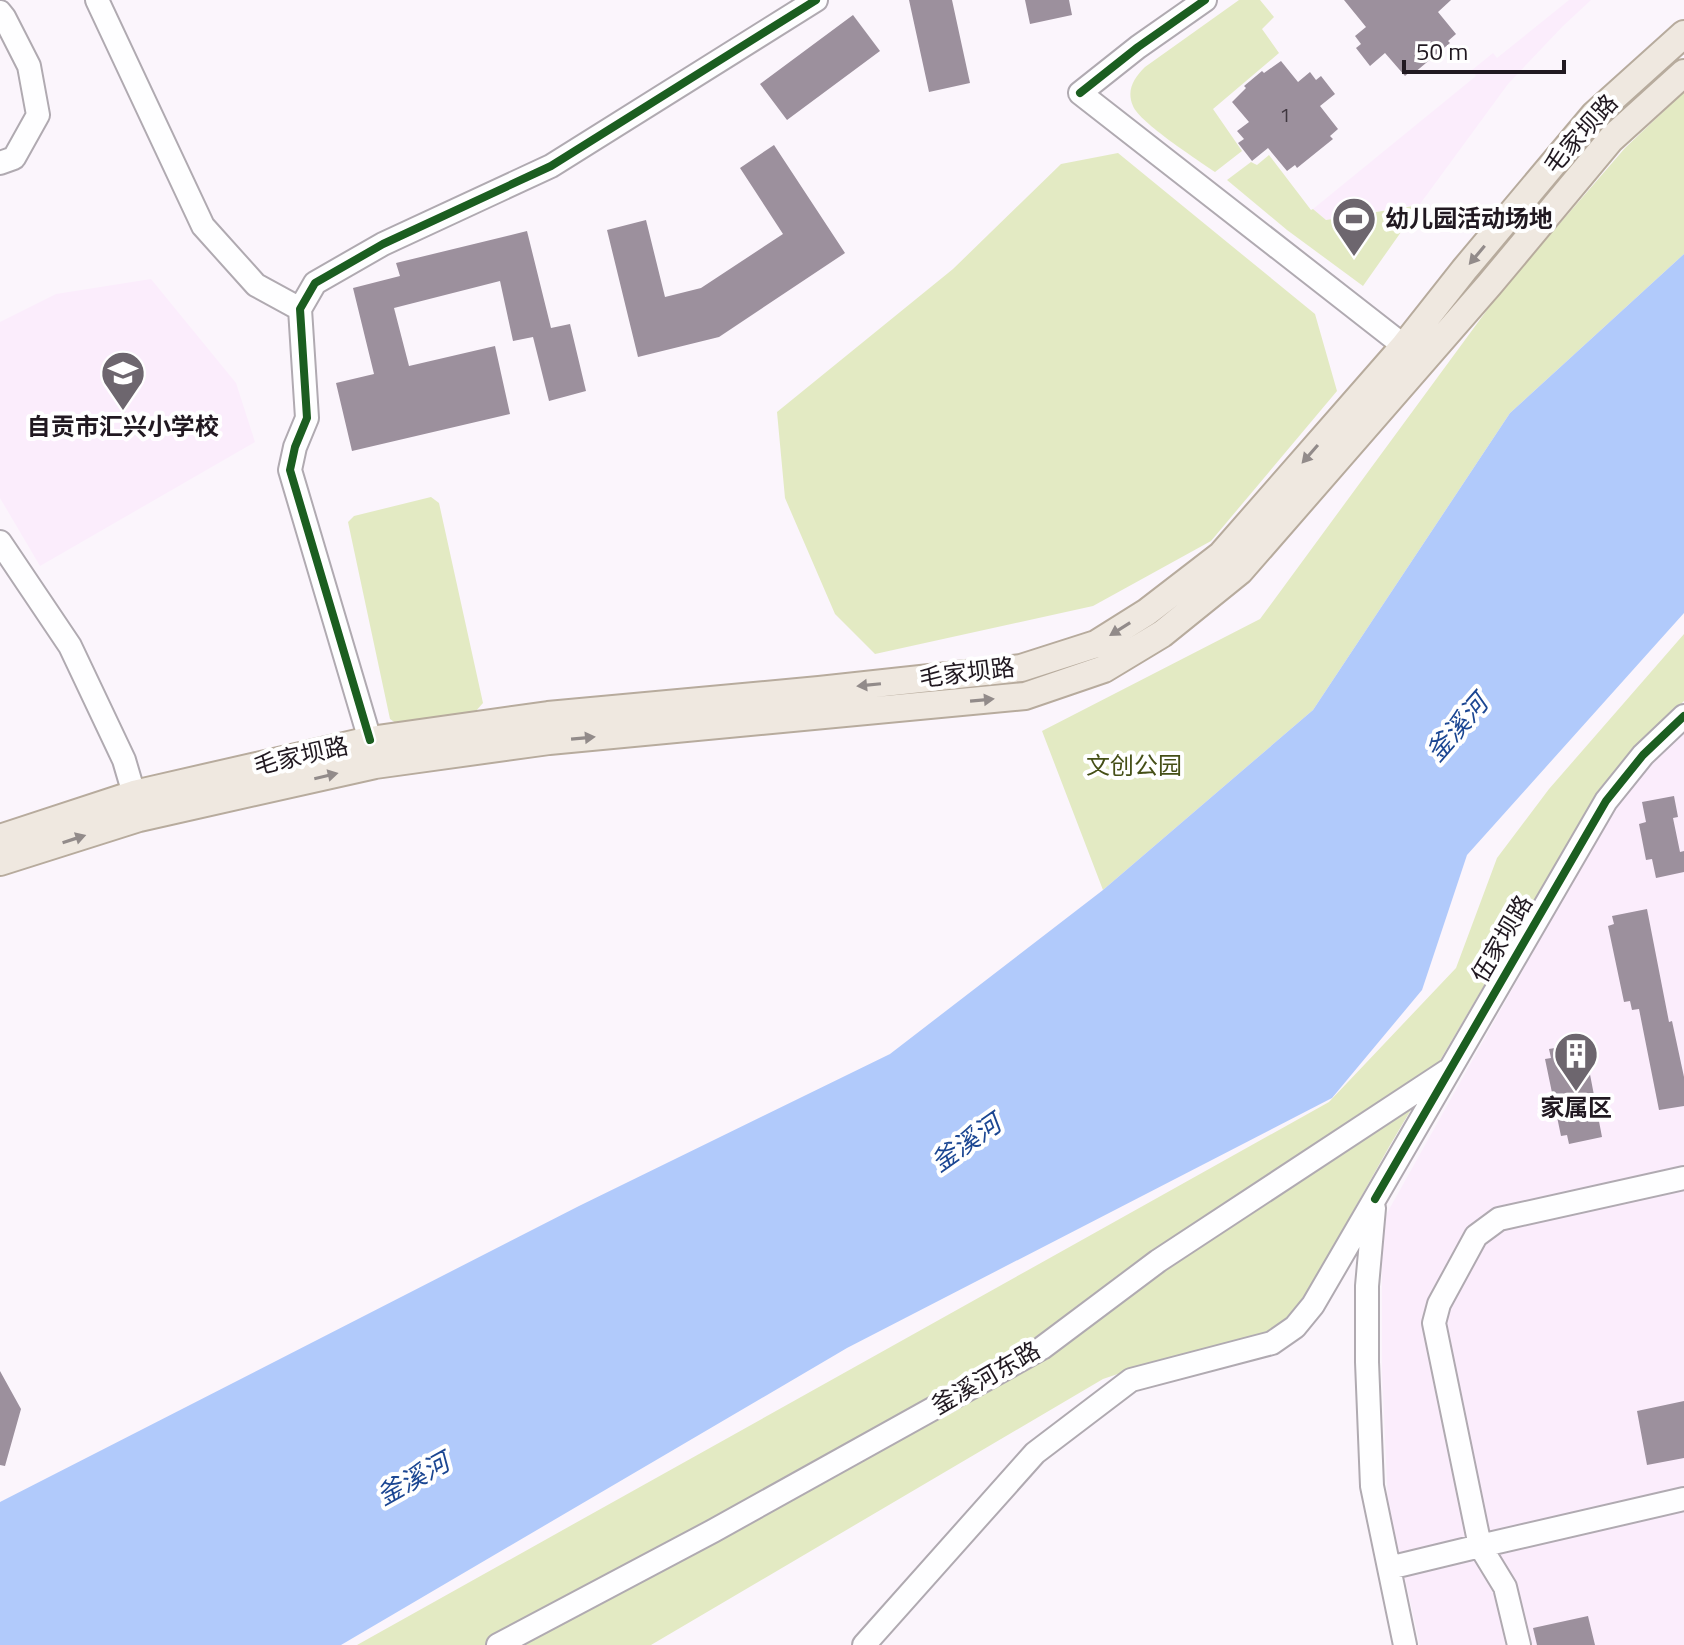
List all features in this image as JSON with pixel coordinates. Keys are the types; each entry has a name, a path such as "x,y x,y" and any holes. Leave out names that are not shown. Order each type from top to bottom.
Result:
{"main road":[{"name":"毛家坝路","path":"0,838 134,794 370,740 548,715 1021,668 1096,644 1147,612 1221,555 1404,346 1594,115 1684,34"},
{"name":"毛家坝路","path":"0,862 139,818 375,765 549,741 1025,696 1104,669 1162,634 1240,571 1490,284 1611,139 1684,73"}],"street":[{"path":"97,0 203,226 256,285 300,309"},
{"path":"370,740 290,470 307,418 300,309 315,283 383,244 551,166 816,0"},
{"path":"1205,0 1080,93 1404,346"},
{"path":"0,12 29,66 38,115 14,158 0,163"},
{"path":"0,542 70,646 124,760 134,794"},
{"name":"伍家坝路","path":"864,1645 1035,1453 1131,1380 1272,1343 1295,1327 1313,1305 1606,801 1643,755 1684,716"},
{"name":"釜溪河东路","path":"498,1645 713,1531 1042,1348 1158,1261 1449,1069"},
{"path":"1519,1645 1505,1587 1480,1546 1434,1323 1439,1304 1476,1236 1499,1219 1684,1178"},
{"path":"1375,1199 1367,1286 1372,1486 1405,1645"},
{"path":"1389,1568 1684,1499"}],"shaded area":[{"path":"1569,0 1591,0 1508,84 1420,204 1326,220 1313,209 1476,76 1472,70 1493,53 1497,58"},
{"name":"自贡市汇兴小学校","path":"151,279 236,383 255,442 40,566 0,498 0,322 56,294"},
{"path":"1684,734 1684,1645 1420,1645 1388,1504 1382,1373 1382,1222 1623,791"}],"green space":[{"path":"1239,0 1260,0 1274,17 1262,29 1279,53 1213,109 1242,151 1215,172 1146,122 1133,106 1131,90 1145,67"},
{"name":"文创公园","path":"1684,92 1684,254 1510,413 1313,710 1103,890 1042,731 1260,619 1498,295 1625,148"},
{"path":"1118,153 1315,314 1337,391 1211,541 1093,606 875,654 835,614 785,498 777,412 953,269 1061,164"},
{"name":"幼儿园活动场地","path":"1269,155 1311,210 1326,220 1420,205 1363,286 1287,230 1227,180 1251,162 1257,165"},
{"path":"431,497 439,503 483,703 475,712 400,726 390,719 348,522 354,516"},
{"path":"1684,634 1684,701 1601,787 1389,1147 1306,1295 1286,1320 1258,1338 1162,1359 1103,1379 651,1645 357,1645 1329,1102 1456,968 1497,858 1549,789"}],"water":[{"name":"釜溪河","path":"1684,254 1684,613 1467,855 1422,990 1332,1098 847,1348 341,1645 0,1645 0,1502 579,1206 890,1054 1103,890 1313,710 1510,413"}],"building":[{"path":"909,0 952,0 970,83 929,92"},
{"path":"1025,0 1069,0 1072,15 1030,24"},
{"path":"1344,0 1451,0 1438,12 1456,34 1448,41 1450,43 1414,73 1412,70 1405,76 1385,53 1370,66 1356,48 1361,44 1355,36 1366,27"},
{"path":"853,15 880,51 787,120 760,84"},
{"path":"1281,61 1298,82 1310,72 1316,80 1321,76 1335,94 1320,106 1338,129 1330,136 1333,139 1297,168 1295,165 1287,171 1268,148 1252,161 1238,143 1244,139 1237,131 1249,122 1232,102 1246,88 1244,86"},
{"path":"774,145 845,253 719,337 638,357 607,230 646,220 665,297 701,288 783,234 740,168"},
{"path":"527,231 551,328 570,324 586,391 549,401 533,337 513,341 500,281 394,308 409,366 495,346 510,414 352,451 336,383 374,374 353,288 400,276 396,263"},
{"path":"1674,796 1678,817 1673,818 1680,852 1684,851 1684,872 1656,878 1652,859 1646,860 1639,824 1646,822 1642,802"},
{"path":"1647,909 1669,1022 1672,1021 1684,1077 1684,1106 1659,1110 1639,1009 1632,1010 1630,1001 1624,1002 1608,926 1614,924 1612,916"},
{"name":"家属区","path":"1584,1043 1602,1137 1569,1144 1567,1135 1561,1136 1545,1059 1551,1058 1549,1049"},
{"path":"0,1371 21,1409 5,1466 0,1465"},
{"path":"1684,1401 1684,1458 1647,1465 1637,1411"},
{"path":"1588,1616 1595,1645 1537,1645 1533,1628"}],"cycle path":[{"path":"370,740 290,470 307,418 300,309 315,283 383,244 551,166 816,0"},
{"path":"1080,93 1205,0"},
{"path":"1375,1199 1606,801 1643,755 1684,716"}],"place":[{"name":"幼儿园活动场地","path":"1354,258"},
{"name":"自贡市汇兴小学校","path":"123,412"},
{"name":"家属区","path":"1576,1093"}]}
